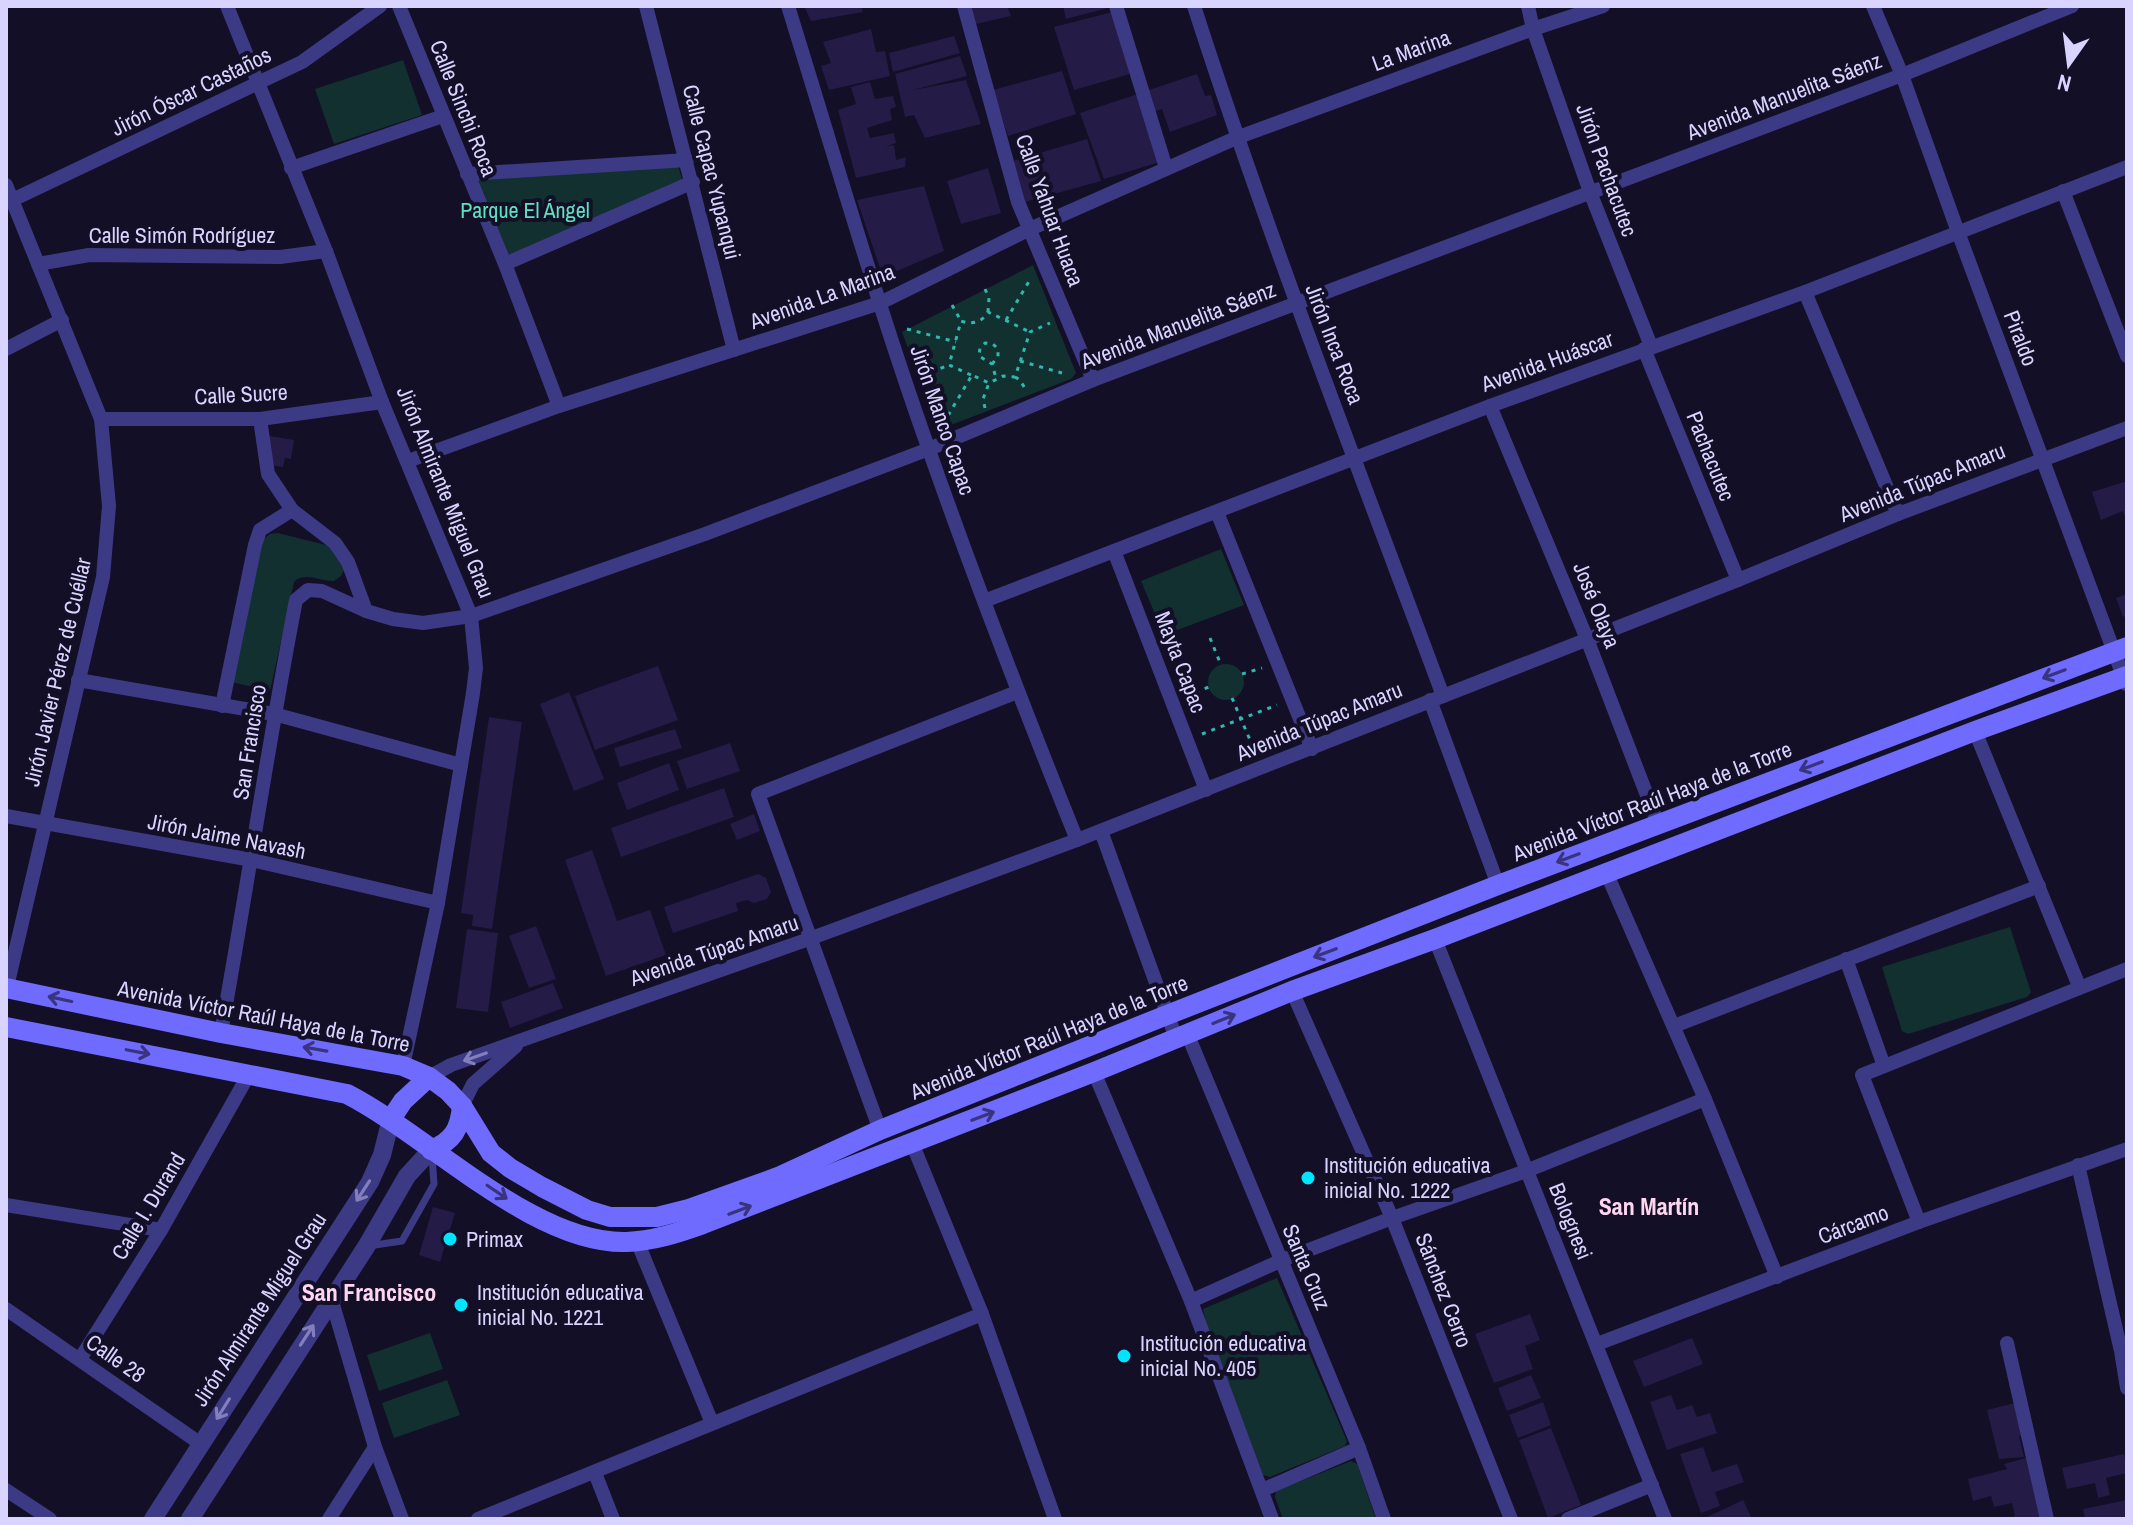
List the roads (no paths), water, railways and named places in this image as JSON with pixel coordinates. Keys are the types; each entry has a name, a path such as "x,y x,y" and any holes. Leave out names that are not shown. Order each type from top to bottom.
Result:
{"main road":[{"name":"Avenida Víctor Raúl Haya de la Torre","path":"6,989 403,1066 429,1077 462,1106 491,1153 556,1196 610,1217 657,1217 689,1209 778,1177 880,1130 1167,1015 1498,885 2121,649"},
{"path":"6,1027 347,1094 391,1119 431,1150 537,1218 589,1237 618,1242 674,1235 1094,1072 1292,991 1975,731 2126,680"},
{"path":"391,1119 403,1101 429,1077"},
{"path":"431,1150 444,1145 454,1136 461,1121 462,1106"}],"street":[{"name":"Jirón Almirante Miguel Grau","path":"227,6 326,251 382,402 471,616 476,668 438,903 403,1066"},
{"name":"Jirón Óscar Castaños","path":"9,202 302,62 380,6"},
{"name":"Calle Sinchi Roca","path":"399,6 505,264 559,406"},
{"name":"Calle Capac Yupanqui","path":"646,6 734,350"},
{"name":"Jirón Manco Capac","path":"788,6 880,303 929,449 1017,692 1077,840"},
{"name":"Calle Yahuar Huaca","path":"964,6 1004,160 1093,380"},
{"path":"1116,6 1166,168"},
{"name":"Jirón Inca Roca","path":"1194,6 1236,138 1355,459 1498,885"},
{"name":"Jirón Pachacutec","path":"1528,6 1533,29 1590,192 1648,347"},
{"name":"La Marina","path":"1236,138 1603,6"},
{"name":"Piraldo","path":"1873,6 1902,75 2042,458 2121,649 2126,680"},
{"name":"Avenida Manuelita Sáenz","path":"296,600 308,590 322,591 366,611 423,623 471,616 705,534 929,449 1093,380 1902,75 2072,6"},
{"path":"291,168 443,116"},
{"name":"Avenida La Marina","path":"408,461 559,406 880,303 1030,229 1236,138"},
{"path":"467,174 687,160"},
{"name":"Avenida Huáscar","path":"984,601 1490,406 1805,292 2127,167"},
{"path":"505,264 693,182"},
{"name":"Jirón Javier Pérez de Cuéllar","path":"6,185 9,202 62,320 101,419 109,506 103,577 6,989"},
{"path":"2063,191 2127,356"},
{"name":"Calle Simón Rodríguez","path":"38,264 89,255 280,257 326,251"},
{"path":"1805,292 1898,514"},
{"path":"6,349 62,320"},
{"name":"Pachacutec","path":"1648,347 1738,580"},
{"name":"Calle Sucre","path":"101,419 260,419 382,402"},
{"name":"José Olaya","path":"1490,406 1587,639 1658,824"},
{"path":"260,419 268,474 292,510 335,543 348,562 366,611"},
{"name":"Avenida Túpac Amaru","path":"429,1077 451,1065 809,939 1101,831 1898,514 2127,428"},
{"path":"222,706 260,530 292,510"},
{"path":"1217,512 1312,749"},
{"name":"Mayta Capac","path":"1114,551 1206,790"},
{"name":"San Francisco","path":"221,1033 296,600"},
{"path":"78,680 274,714 461,765"},
{"path":"880,1130 758,794 1017,692"},
{"path":"1975,731 2079,986"},
{"name":"Jirón Jaime Navash","path":"6,816 252,860 438,903"},
{"name":"Santa Cruz","path":"1101,831 1167,1015 1182,1036 1280,1261 1359,1448 1384,1519"},
{"path":"1606,872 1705,1099 1777,1277"},
{"path":"1674,1026 2039,886"},
{"name":"Bolognesi","path":"1435,939 1665,1519"},
{"path":"1846,959 1884,1066"},
{"path":"1919,1222 1862,1075 2127,969"},
{"name":"Sánchez Cerro","path":"1292,991 1392,1218 1511,1519"},
{"name":"Avenida Túpac Amaru","path":"462,1106 473,1084 523,1040"},
{"path":"1094,1072 1191,1301 1272,1519"},
{"name":"Calle I. Durand","path":"80,1359 161,1230 249,1074"},
{"path":"1191,1301 1280,1261 1526,1171 1705,1099"},
{"name":"Jirón Almirante Miguel Grau","path":"153,1519 370,1182 382,1155 391,1119"},
{"path":"912,1143 982,1314 1055,1519"},
{"name":"Cárcamo","path":"1597,1344 1919,1222 2127,1149"},
{"path":"190,1519 366,1247 407,1176 431,1150"},
{"path":"2078,1165 2127,1388"},
{"path":"6,1205 161,1230"},
{"path":"637,1241 712,1423"},
{"path":"331,1298 375,1447 402,1519"},
{"name":"Calle 28","path":"6,1309 201,1444"},
{"path":"478,1519 982,1314"},
{"path":"2007,1343 2047,1519"},
{"path":"329,1519 375,1447"},
{"path":"1262,1490 1359,1448"},
{"path":"595,1473 613,1519"},
{"path":"1568,1519 1652,1485"},
{"path":"6,1490 50,1519"}],"lane":[{"path":"366,1247 402,1241 434,1184 431,1150"}],"place":[{"name":"Institución educativa inicial No. 1222","path":"1308,1178"},
{"name":"Primax","path":"450,1239"},
{"name":"Institución educativa inicial No. 1221","path":"461,1305"},
{"name":"Institución educativa inicial No. 405","path":"1124,1356"}],"district":[{"name":"San Martín","path":"1649,1206"},
{"name":"San Francisco","path":"369,1292"}],"park label":[{"name":"Parque El Ángel","path":"525,210"}]}
